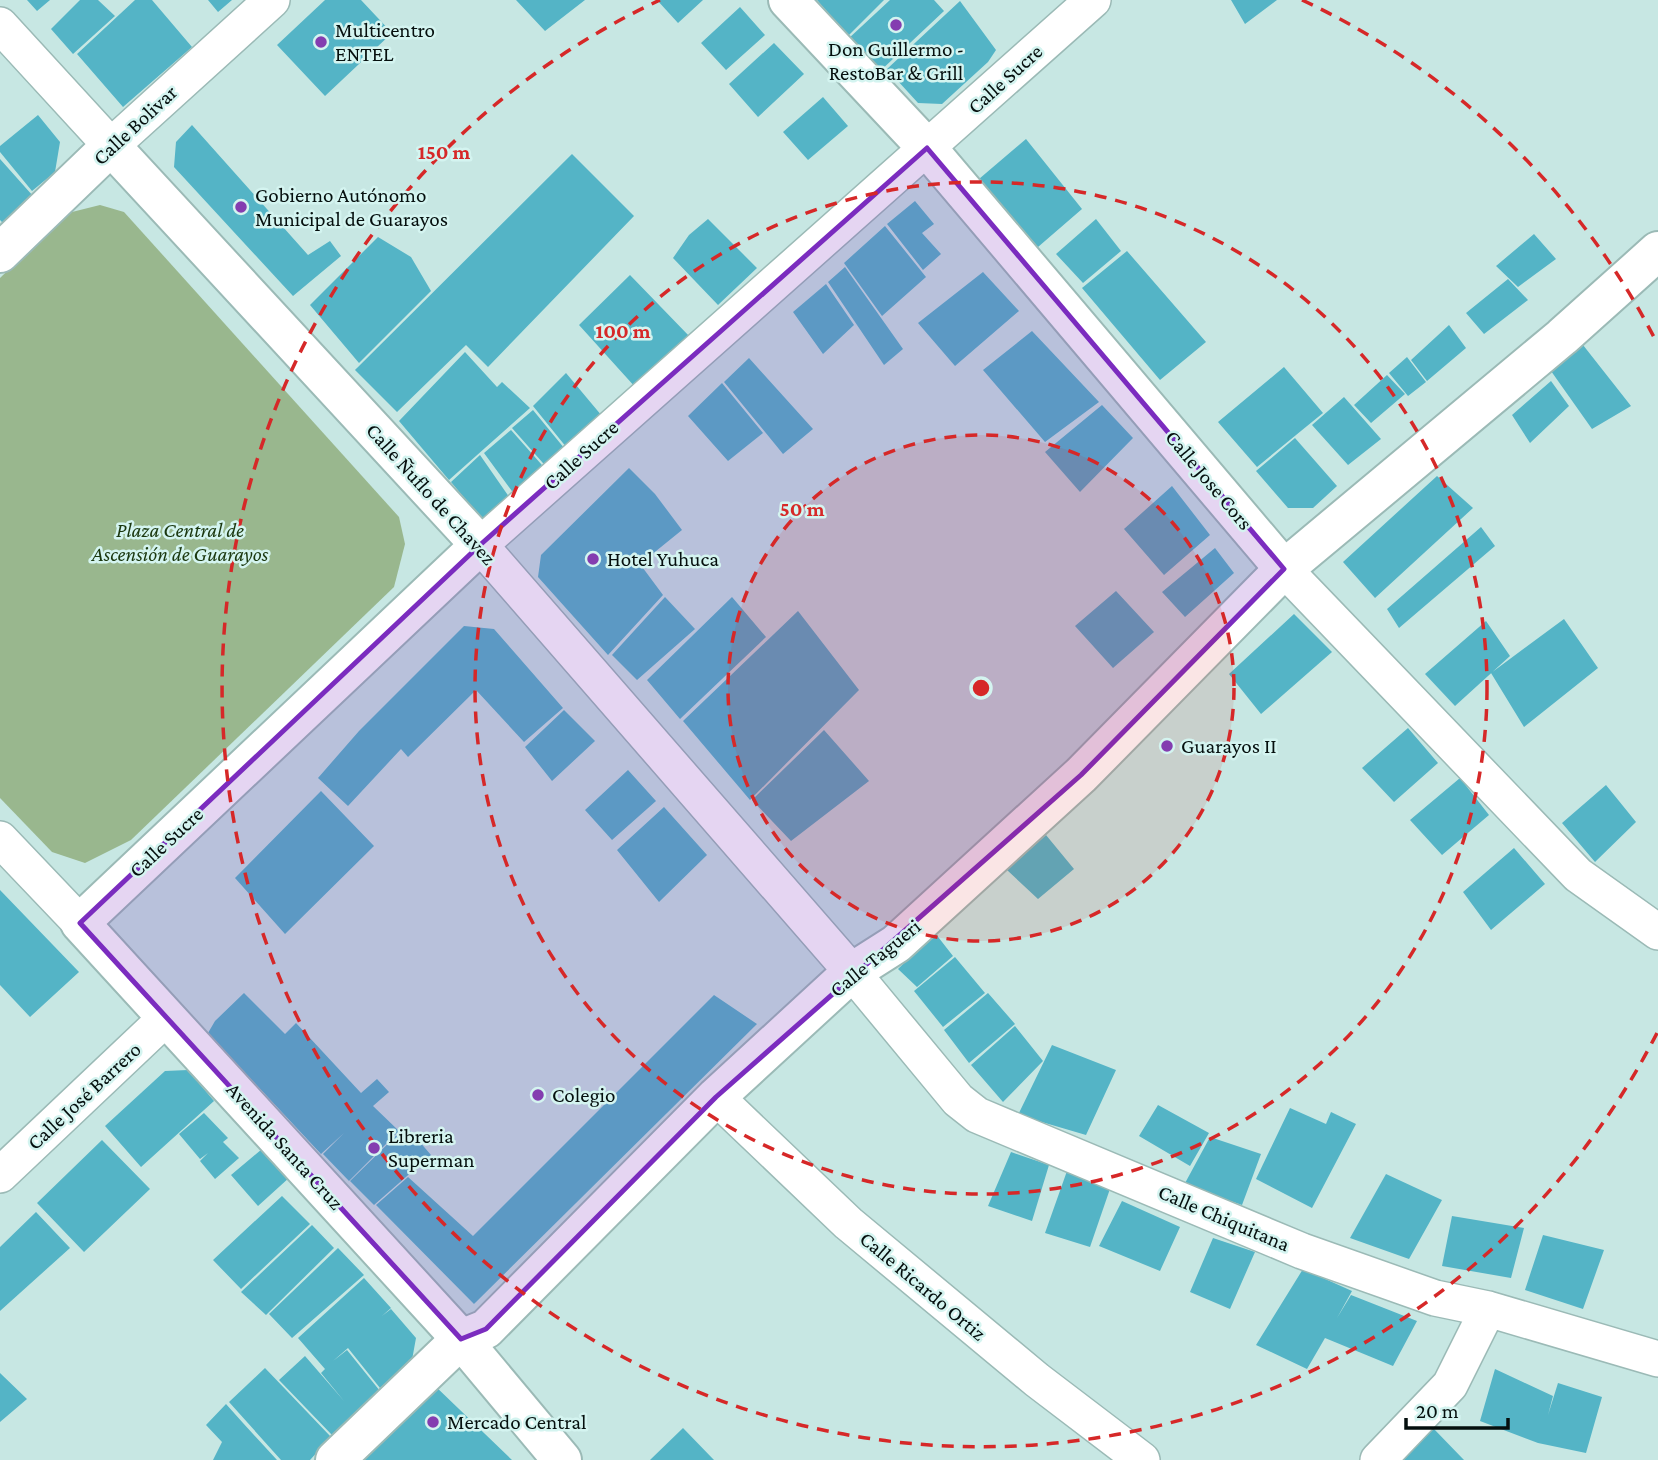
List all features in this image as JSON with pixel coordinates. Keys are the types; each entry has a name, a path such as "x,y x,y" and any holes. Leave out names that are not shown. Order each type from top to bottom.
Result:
{"main road":[{"name":"Calle Jose Cors","path":"788,0 927,148 1284,569"},
{"name":"Calle Bolivar","path":"0,253 111,146"},
{"name":"Calle Ñuflo de Chavez","path":"111,146 480,545"},
{"name":"Calle Tagueri","path":"335,1460 461,1339 486,1329 716,1097 852,972 896,944 1080,775 1284,569 1552,346 1658,251"},
{"name":"Calle Sucre","path":"80,923 480,545"},
{"name":"Avenida Santa Cruz","path":"80,923 461,1339 556,1458"}],"street":[{"name":"Calle Bolivar","path":"111,146 272,0"},
{"name":"Calle Sucre","path":"480,545 1093,0"},
{"name":"Calle Ñuflo de Chavez","path":"0,25 111,146"},
{"name":"Calle Ñuflo de Chavez","path":"480,545 852,972"},
{"name":"Calle Jose Cors","path":"1284,569 1578,875 1658,932"},
{"name":"Avenida Santa Cruz","path":"0,839 80,923"},
{"name":"Calle Chiquitana","path":"852,972 958,1100 977,1115 1302,1251 1435,1298 1488,1309 1658,1359"},
{"name":"Calle José Barrero","path":"0,1175 167,1017"},
{"name":"Calle Ricardo Ortiz","path":"716,1097 848,1223 1037,1380 1142,1460"},
{"path":"1378,1460 1450,1385 1488,1309"}],"highlighted area":[{"path":"927,148 1284,569 1081,775 716,1097 486,1329 461,1339 80,923 480,545"}],"green space":[{"name":"Plaza Central de Ascensión de Guarayos","path":"100,205 124,212 399,517 405,544 394,587 131,840 85,863 52,852 0,798 0,278 68,213"}],"building":[{"path":"27,0 50,0 37,11"},
{"path":"80,0 98,0 115,16 73,54 51,29"},
{"path":"135,0 152,0 192,47 123,107 77,54"},
{"path":"208,0 232,0 218,12"},
{"path":"325,0 361,0 392,33 325,96 277,45"},
{"path":"516,0 585,0 545,31"},
{"path":"657,0 703,0 678,23"},
{"path":"817,0 884,0 848,36"},
{"name":"Don Guillermo - RestoBar & Grill","path":"890,0 934,0 944,11 877,74 848,39"},
{"path":"1231,0 1277,0 1245,24"},
{"path":"960,1 996,50 988,62 942,104 918,103 887,69"},
{"path":"740,7 765,35 726,70 701,43"},
{"path":"774,43 804,74 758,117 729,84"},
{"path":"823,97 848,126 808,160 783,132"},
{"path":"38,115 60,142 55,172 32,191 0,152 0,146"},
{"path":"192,125 308,255 330,241 341,256 293,296 174,167 176,142"},
{"path":"1026,139 1082,209 1038,247 979,179"},
{"path":"572,154 634,216 488,367 466,345 397,412 355,370"},
{"path":"0,159 33,196 3,223 0,220"},
{"path":"915,201 934,224 922,233 941,254 923,270 887,224"},
{"path":"708,219 757,268 718,305 673,258 689,235"},
{"path":"1096,219 1121,251 1083,283 1056,254"},
{"path":"885,226 926,277 882,316 844,263"},
{"path":"1534,234 1556,259 1518,287 1496,266"},
{"path":"378,237 411,257 431,291 359,363 310,305"},
{"path":"1127,251 1206,342 1160,380 1082,288"},
{"path":"845,267 903,349 884,365 828,282"},
{"path":"983,272 1019,311 955,366 918,323"},
{"path":"630,275 690,337 636,388 579,325"},
{"path":"1508,279 1528,300 1484,334 1466,313"},
{"path":"826,284 854,325 823,354 793,312"},
{"path":"1449,325 1466,348 1427,381 1411,360"},
{"path":"1032,331 1099,402 1045,442 983,370"},
{"path":"1583,345 1631,406 1592,429 1551,371"},
{"path":"465,352 497,387 502,382 530,408 449,480 399,421"},
{"path":"1407,357 1426,382 1408,396 1389,373"},
{"path":"749,358 813,429 783,454 724,382"},
{"path":"1284,367 1323,413 1257,467 1218,422"},
{"path":"566,373 607,422 571,453 533,406"},
{"path":"1387,375 1405,394 1371,423 1354,405"},
{"path":"1551,381 1569,406 1530,443 1512,415"},
{"path":"722,383 763,433 728,461 688,416"},
{"path":"1344,397 1381,439 1348,465 1312,425"},
{"path":"1102,405 1133,438 1080,492 1045,452"},
{"path":"533,410 569,454 550,471 512,428"},
{"path":"511,430 549,473 520,502 484,453"},
{"path":"1295,438 1337,486 1313,508 1288,508 1256,471"},
{"path":"480,455 516,507 496,522 481,518 451,482"},
{"name":"Hotel Yuhuca","path":"629,468 655,494 682,530 640,564 663,595 608,655 538,577 541,555"},
{"path":"1437,476 1473,508 1375,598 1343,562"},
{"path":"1172,486 1210,535 1164,575 1124,529"},
{"path":"1481,527 1495,546 1399,628 1387,609"},
{"path":"1215,548 1234,573 1185,617 1162,592"},
{"path":"1116,591 1154,632 1113,668 1075,626"},
{"path":"665,597 695,629 637,680 612,655"},
{"path":"732,597 766,637 680,719 647,680"},
{"path":"798,611 859,690 750,800 683,721"},
{"path":"1294,614 1332,652 1261,714 1229,674"},
{"path":"1564,619 1598,668 1524,727 1491,673"},
{"path":"1486,621 1510,656 1455,706 1425,674"},
{"path":"464,626 494,629 563,708 524,742 476,690 408,757 401,749 348,806 318,778 359,731"},
{"path":"564,710 595,741 552,781 525,747"},
{"path":"1408,728 1438,763 1394,802 1362,768"},
{"path":"824,730 869,781 791,841 752,800"},
{"path":"628,770 656,801 612,840 585,810"},
{"path":"1460,778 1489,815 1442,855 1410,820"},
{"path":"1606,785 1636,822 1595,862 1562,823"},
{"path":"321,791 374,846 285,934 235,878"},
{"path":"664,807 707,855 659,902 617,850"},
{"path":"1046,835 1074,869 1038,899 1007,870"},
{"path":"1514,848 1545,884 1491,930 1463,892"},
{"path":"0,890 79,972 30,1017 0,985"},
{"path":"935,933 953,956 917,987 898,969"},
{"path":"955,957 985,993 943,1027 914,991"},
{"path":"244,993 285,1034 296,1023 361,1093 377,1079 389,1092 373,1106 399,1131 349,1181 323,1154 344,1133 321,1154 208,1033 215,1021"},
{"path":"988,993 1015,1024 969,1063 944,1030"},
{"path":"714,995 757,1024 474,1304 376,1205 408,1177 473,1236"},
{"path":"1015,1026 1043,1061 1003,1102 971,1065"},
{"path":"1052,1045 1116,1070 1086,1135 1018,1115"},
{"path":"188,1070 214,1101 141,1167 105,1126 165,1071"},
{"path":"1158,1105 1209,1133 1190,1166 1139,1136"},
{"path":"1290,1108 1326,1124 1331,1112 1356,1124 1312,1208 1256,1179"},
{"path":"204,1113 228,1138 223,1142 239,1158 215,1179 200,1161 208,1153 200,1159 179,1134"},
{"path":"406,1126 431,1155 374,1205 350,1181"},
{"path":"1210,1137 1261,1154 1242,1205 1184,1185"},
{"path":"102,1140 150,1189 84,1252 37,1203"},
{"path":"262,1149 290,1177 258,1206 231,1175"},
{"path":"1011,1152 1049,1165 1032,1221 988,1206"},
{"path":"1067,1171 1112,1183 1090,1247 1045,1233"},
{"path":"1386,1174 1442,1200 1409,1259 1350,1238"},
{"path":"282,1196 310,1224 241,1289 213,1260"},
{"path":"1122,1201 1180,1227 1160,1271 1099,1246"},
{"path":"36,1212 70,1248 0,1311 0,1247"},
{"path":"1452,1216 1524,1228 1511,1278 1442,1266"},
{"path":"312,1225 334,1248 266,1315 241,1292"},
{"path":"1543,1235 1604,1250 1583,1309 1525,1290"},
{"path":"1213,1238 1255,1252 1230,1309 1190,1292"},
{"path":"338,1248 364,1275 292,1338 269,1314"},
{"path":"1303,1269 1352,1291 1337,1318 1351,1295 1417,1321 1393,1366 1325,1338 1307,1369 1256,1345"},
{"path":"364,1278 391,1308 382,1316 391,1309 416,1338 412,1360 380,1388 348,1348 333,1361 347,1350 380,1391 332,1435 279,1380 305,1356 344,1401 321,1373 325,1369 298,1338"},
{"path":"265,1368 331,1437 310,1460 281,1460 229,1402"},
{"path":"1495,1369 1553,1396 1548,1415 1558,1383 1602,1397 1586,1453 1538,1443 1480,1421"},
{"path":"0,1373 27,1399 0,1422"},
{"name":"Mercado Central","path":"433,1384 512,1460 356,1460"},
{"path":"226,1404 277,1460 213,1460 222,1442 206,1425"},
{"path":"683,1428 714,1460 650,1460"},
{"path":"1433,1428 1464,1460 1401,1460"}],"place":[{"name":"Don Guillermo - RestoBar & Grill","path":"896,25"},
{"name":"Multicentro ENTEL","path":"321,42"},
{"name":"Gobierno Autónomo Municipal de Guarayos","path":"241,207"},
{"name":"Hotel Yuhuca","path":"593,559"},
{"name":"Guarayos II","path":"1167,746"},
{"name":"Colegio","path":"538,1095"},
{"name":"Libreria Superman","path":"374,1148"},
{"name":"Mercado Central","path":"433,1422"}]}
